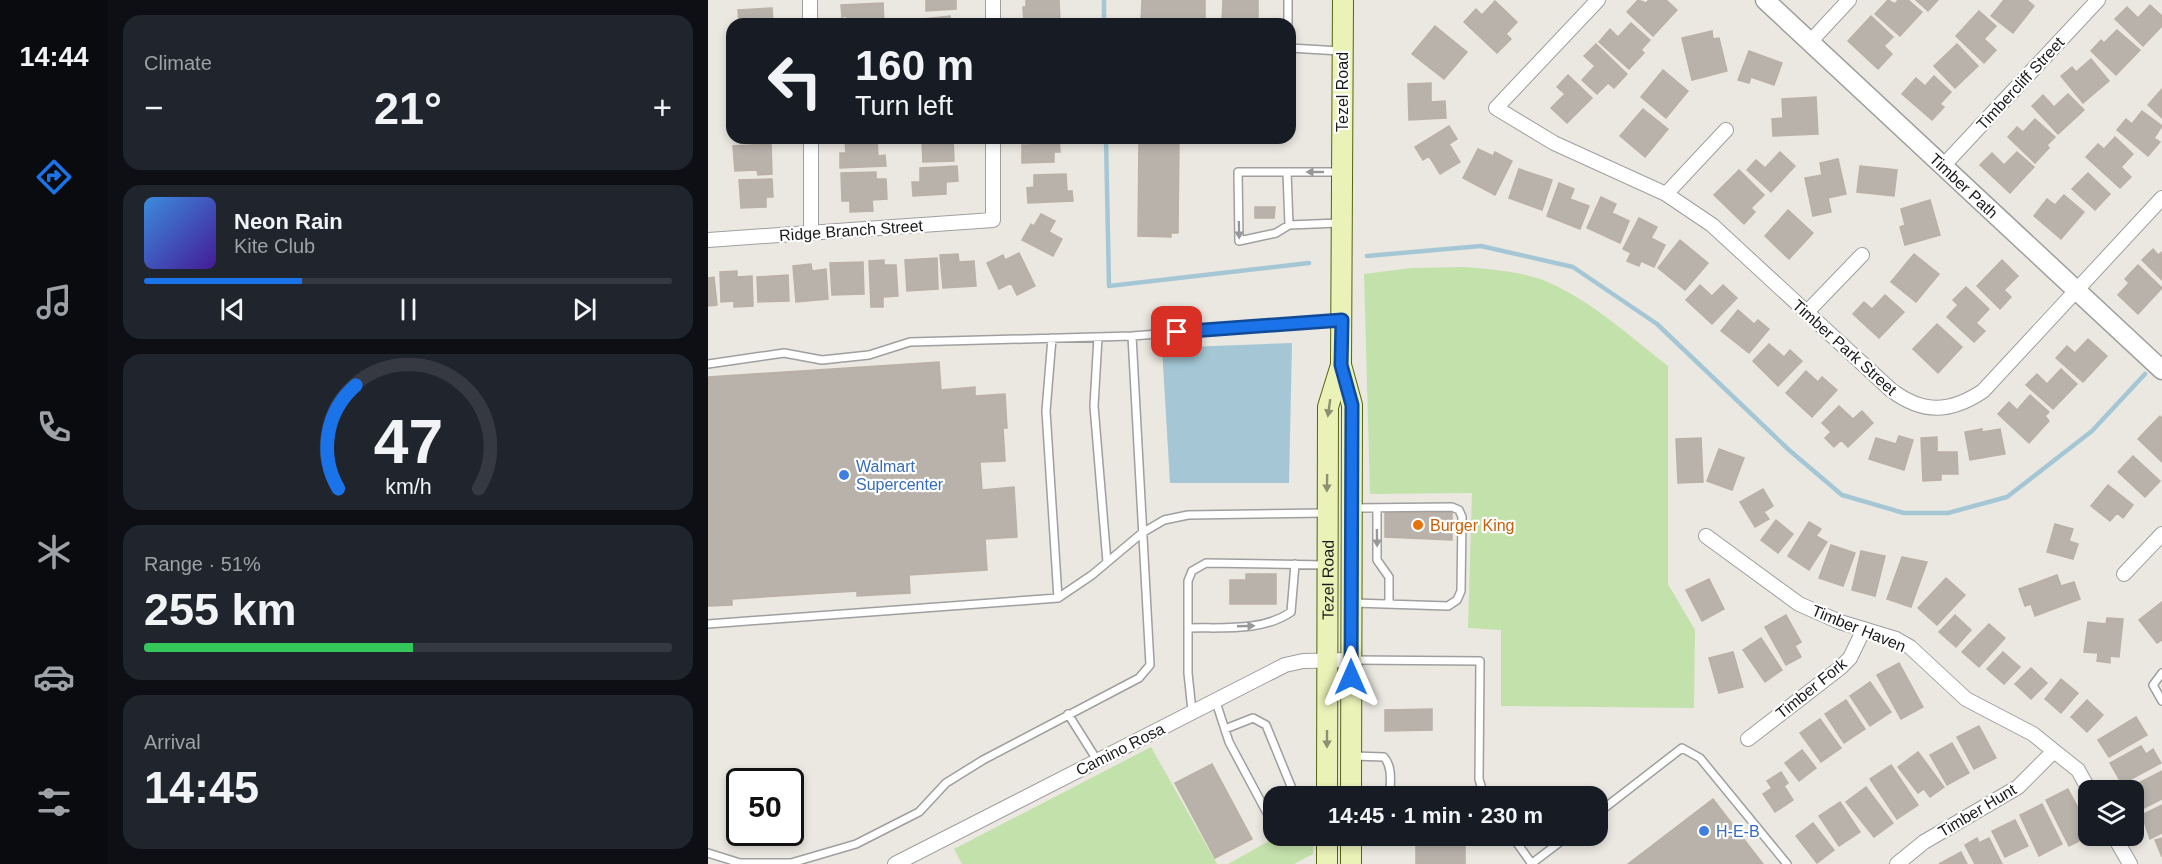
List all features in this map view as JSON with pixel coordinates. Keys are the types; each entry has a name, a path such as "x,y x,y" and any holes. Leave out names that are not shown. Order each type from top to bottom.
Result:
{"main road":[{"name":"Tezel Road","path":"1327,786 1328,407 1341,365 1343,0"},
{"name":"Tezel Road","path":"1341,365 1352,405 1351,786"},
{"path":"1326,846 1327,864"},
{"path":"1351,846 1351,864"}],"street":[{"path":"810,0 810,18"},
{"path":"993,0 993,18"},
{"name":"Timber Park Street","path":"1598,0 1496,108 1554,143 1666,194 1712,225 1902,399 1918,406 1946,408 1964,404 1983,391 2162,198"},
{"name":"Timber Path","path":"1765,0 2162,370"},
{"path":"1810,42 1850,0"},
{"name":"Timbercliff Street","path":"1943,166 2098,0"},
{"path":"1666,194 1726,130"},
{"path":"811,144 811,233"},
{"name":"Ridge Branch Street","path":"708,240 993,220 993,144"},
{"path":"1807,312 1862,255"},
{"path":"2124,574 2162,534"},
{"name":"Timber Haven","path":"1706,536 1799,604 1840,622 1896,639 1910,647 1966,699 2033,735 2078,770 2084,780"},
{"name":"Timber Fork","path":"1748,739 1840,668 1850,657 1864,629"},
{"name":"Camino Rosa","path":"896,864 1285,665 1327,660 1351,660"},
{"name":"Timber Hunt","path":"1897,864 1924,842 2018,787 2054,751"},
{"path":"2120,846 2130,864"}],"lane":[{"path":"1288,0 1288,18"},
{"path":"1296,48 1343,51"},
{"path":"1342,172 1238,172 1239,241 1276,233 1289,225 1342,223"},
{"path":"1287,172 1289,225"},
{"path":"708,364 784,354 822,360 869,355 910,342 1132,336 1342,320"},
{"path":"708,853 740,863 791,863 856,844 919,812 946,783 1068,714 1139,678 1150,665 1132,336"},
{"path":"1098,337 1094,406 1107,562"},
{"path":"1052,338 1046,411 1058,598"},
{"path":"1352,508 1452,507 1459,510 1462,516 1461,591 1457,600 1448,606 1352,603"},
{"path":"1377,508 1377,560 1389,577 1389,604"},
{"path":"708,624 1058,598 1107,562 1142,532 1164,520 1188,515 1327,513"},
{"path":"1192,711 1188,673 1188,581 1192,571 1206,563 1327,565"},
{"path":"1188,628 1259,625 1280,620 1291,612 1295,564"},
{"path":"1351,660 1480,662 1479,779 1481,786"},
{"path":"2162,673 2153,685 2162,701"},
{"path":"1215,699 1225,729 1263,805"},
{"path":"1068,714 1097,760"},
{"path":"1225,729 1253,718 1266,725 1291,786"},
{"path":"1608,805 1682,748 1700,758 1787,864"},
{"path":"1351,756 1384,756 1388,761 1390,786"},
{"path":"1519,846 1532,864 1555,846"}],"green space":[{"path":"1464,267 1519,274 1554,285 1605,317 1668,366 1668,584 1695,630 1694,708 1501,706 1501,630 1468,628 1472,493 1370,494 1364,274 1412,268"},
{"path":"1151,747 1217,864 962,864 954,849"},
{"path":"1263,844 1313,846 1313,854 1294,864 1228,864"}],"water":[{"path":"1292,343 1289,483 1170,483 1162,348"}],"building":[{"path":"926,0 956,0 956,9 926,11"},
{"path":"1026,0 1059,0 1060,18 1024,18 1023,7 1026,7"},
{"path":"1142,0 1205,0 1205,18 1141,18"},
{"path":"1223,0 1258,0 1258,18 1222,18"},
{"path":"1638,0 1646,3 1649,0 1666,0 1677,10 1653,36 1627,12"},
{"path":"1888,0 1895,4 1898,0 1908,0 1922,12 1900,36 1875,14"},
{"path":"1916,0 1938,0 1928,11"},
{"path":"2004,0 2027,0 2034,6 2013,33 1991,16"},
{"path":"1495,1 1517,22 1506,34 1511,39 1497,53 1464,22 1476,9 1482,15"},
{"path":"883,3 884,18 842,17 841,5"},
{"path":"2150,5 2162,16 2162,26 2143,46 2115,19 2127,7 2138,18"},
{"path":"772,8 773,18 739,18 738,10"},
{"path":"1979,11 1996,26 1984,39 1996,50 1984,63 1956,36"},
{"path":"1871,16 1893,37 1884,46 1892,54 1878,69 1848,41"},
{"path":"1631,23 1650,40 1641,50 1644,53 1629,69 1599,42 1610,29 1618,37"},
{"path":"1435,26 1467,52 1444,79 1412,54"},
{"path":"2117,30 2140,50 2116,75 2091,51 2101,40 2104,43"},
{"path":"1712,31 1713,39 1719,38 1727,71 1692,80 1682,38"},
{"path":"1596,44 1627,74 1614,88 1608,83 1597,94 1582,80 1595,66 1584,56"},
{"path":"1957,44 1978,66 1955,88 1934,66"},
{"path":"1749,51 1782,63 1774,85 1751,77 1749,83 1738,80"},
{"path":"2091,59 2109,81 2083,103 2061,76 2072,67 2076,72"},
{"path":"1663,70 1688,91 1666,118 1641,97"},
{"path":"1568,75 1592,98 1567,123 1551,108 1565,94 1557,87"},
{"path":"1934,76 1951,92 1940,104 1944,107 1932,120 1902,94 1916,78 1925,86"},
{"path":"1431,83 1431,102 1445,101 1446,118 1409,120 1408,84"},
{"path":"2162,89 2162,118 2148,105"},
{"path":"2068,94 2084,110 2058,134 2032,106 2043,95 2054,107"},
{"path":"1816,97 1818,134 1773,136 1772,119 1783,118 1782,99"},
{"path":"1643,109 1668,129 1645,157 1620,136"},
{"path":"2142,111 2162,126 2154,138 2160,142 2148,156 2117,130 2126,119 2132,124"},
{"path":"2035,119 2055,137 2047,145 2049,148 2035,163 2008,137 2017,127 2023,132"},
{"path":"1449,126 1457,139 1449,144 1460,162 1440,174 1429,156 1423,160 1415,147"},
{"path":"2115,137 2133,154 2121,167 2131,177 2120,188 2086,157 2098,144 2104,149"},
{"path":"771,144 772,174 758,175 757,170 735,171 733,146"},
{"path":"845,144 877,144 878,156 885,155 886,166 840,168 840,153 846,153"},
{"path":"922,144 953,144 954,161 923,162"},
{"path":"1059,144 1060,152 1054,152 1054,162 1022,163 1022,145"},
{"path":"1139,144 1179,144 1178,233 1171,233 1171,237 1138,236"},
{"path":"1478,149 1493,156 1495,152 1512,161 1495,195 1463,178"},
{"path":"1780,152 1795,166 1771,192 1747,170 1756,160 1765,168"},
{"path":"2017,152 2034,167 2010,193 1980,165 1992,153 2004,165"},
{"path":"1838,159 1846,194 1828,198 1831,212 1813,216 1805,178 1822,175 1820,163"},
{"path":"957,166 958,181 946,182 946,194 913,196 912,182 920,182 920,168"},
{"path":"1860,166 1897,170 1894,196 1857,192"},
{"path":"1519,169 1552,180 1542,210 1509,198"},
{"path":"1739,170 1764,195 1751,208 1755,212 1744,224 1714,195"},
{"path":"876,172 876,179 886,179 887,199 872,200 873,211 850,212 850,201 842,201 841,173"},
{"path":"2088,173 2110,194 2095,210 2072,189"},
{"path":"1066,174 1067,191 1072,191 1073,201 1028,203 1027,188 1034,187 1034,175"},
{"path":"772,179 773,197 766,197 766,207 741,208 739,180"},
{"path":"1559,183 1574,189 1570,199 1589,206 1580,229 1547,216"},
{"path":"2064,195 2084,212 2061,239 2034,216 2047,199 2055,205"},
{"path":"1601,197 1616,204 1612,213 1629,221 1620,243 1587,228"},
{"path":"1930,200 1940,235 1905,245 1900,227 1905,225 1901,209"},
{"path":"1255,207 1275,207 1274,218 1255,218"},
{"path":"1788,210 1813,233 1789,259 1765,236"},
{"path":"1041,214 1055,221 1049,232 1062,239 1053,256 1022,240 1031,224 1034,226"},
{"path":"1639,218 1657,227 1651,238 1665,245 1654,267 1641,261 1639,266 1627,261 1631,253 1623,249"},
{"path":"1680,240 1708,263 1685,290 1658,268"},
{"path":"2153,249 2158,255 2162,252 2162,280 2142,260"},
{"path":"1019,253 1035,286 1017,295 1011,283 999,289 987,263 1003,255 1005,260"},
{"path":"958,254 959,262 974,261 976,286 943,288 940,255"},
{"path":"1914,254 1939,274 1916,302 1891,282"},
{"path":"937,258 938,289 907,291 905,260"},
{"path":"884,260 884,265 896,265 898,296 883,297 883,307 871,307 869,261"},
{"path":"2002,260 2018,276 2004,290 2011,297 2000,309 1977,286"},
{"path":"863,262 864,294 832,295 830,263"},
{"path":"811,264 812,271 826,269 828,299 796,302 793,266"},
{"path":"2138,265 2162,288 2138,314 2118,295 2129,283 2125,279"},
{"path":"737,271 737,277 752,276 753,306 734,307 734,301 721,302 720,272"},
{"path":"788,275 789,301 758,302 757,277"},
{"path":"714,277 717,305 708,306 708,278"},
{"path":"1700,285 1712,296 1723,285 1737,298 1712,324 1686,300"},
{"path":"1966,287 1989,309 1976,323 1985,331 1974,342 1947,317 1958,305 1953,300"},
{"path":"1885,295 1904,312 1879,338 1853,314 1864,302 1872,309"},
{"path":"1738,310 1754,324 1758,320 1769,329 1749,353 1721,331"},
{"path":"1937,324 1962,347 1938,373 1913,349"},
{"path":"2088,339 2107,356 2083,382 2056,358 2067,346 2075,353"},
{"path":"1769,344 1784,357 1790,350 1802,361 1778,386 1753,361"},
{"name":"Walmart Supercenter","path":"939,362 941,390 975,387 975,396 1005,394 1007,428 1003,428 1005,461 980,462 982,490 1014,487 1017,537 985,539 987,570 909,575 910,593 857,596 857,591 732,599 732,605 708,606 708,377"},
{"path":"2061,369 2077,384 2053,409 2026,385 2037,374 2047,384"},
{"path":"1806,371 1818,382 1822,377 1837,390 1812,417 1786,393"},
{"path":"2030,395 2049,412 2045,416 2049,421 2029,443 1998,414 2009,402 2017,410"},
{"path":"1839,406 1853,419 1862,411 1873,423 1848,447 1841,440 1834,447 1825,438 1831,432 1822,423"},
{"path":"2160,416 2162,418 2162,462 2138,439"},
{"path":"1982,429 1982,432 2000,429 2005,454 1970,460 1965,432"},
{"path":"1899,436 1913,440 1904,470 1869,459 1876,438 1896,444"},
{"path":"1937,437 1937,452 1957,452 1958,474 1941,474 1941,480 1923,481 1921,438"},
{"path":"1701,438 1703,482 1678,483 1676,439"},
{"path":"1719,449 1744,458 1732,490 1707,481"},
{"path":"2133,456 2160,481 2145,497 2118,472"},
{"path":"2108,485 2133,505 2123,518 2117,513 2110,521 2091,506"},
{"path":"1763,489 1773,506 1764,512 1769,519 1755,527 1740,502"},
{"name":"Burger King","path":"1452,512 1452,540 1385,537 1385,513"},
{"path":"1776,520 1793,534 1778,553 1761,540"},
{"path":"1809,522 1821,529 1816,536 1827,542 1809,570 1788,556"},
{"path":"2055,524 2073,529 2069,541 2078,544 2073,559 2047,552"},
{"path":"1831,545 1855,553 1843,586 1819,578"},
{"path":"1861,551 1885,556 1875,596 1852,590"},
{"path":"1902,557 1927,562 1911,607 1887,599"},
{"path":"1246,574 1276,574 1276,604 1230,604 1230,580 1246,580"},
{"path":"2057,575 2061,586 2074,582 2080,599 2035,616 2031,604 2025,606 2019,589"},
{"path":"1946,578 1965,595 1937,625 1918,608"},
{"path":"1709,579 1724,609 1702,621 1686,590"},
{"path":"2162,602 2162,640 2157,643 2139,620"},
{"path":"1786,615 1801,642 1795,646 1801,657 1786,665 1765,627"},
{"path":"1955,615 1971,630 1956,647 1939,632"},
{"path":"2107,618 2123,619 2119,657 2110,656 2110,663 2097,661 2098,653 2084,652 2088,622 2106,624"},
{"path":"1989,624 2005,638 1979,667 1962,652"},
{"path":"1761,638 1782,670 1765,682 1743,650"},
{"path":"1733,652 1743,687 1719,693 1709,658"},
{"path":"2003,652 2020,667 2004,684 1987,669"},
{"path":"1899,663 1923,707 1901,719 1877,675"},
{"path":"2031,668 2047,683 2031,699 2015,684"},
{"path":"2061,679 2078,693 2061,713 2045,699"},
{"path":"1870,682 1891,712 1870,726 1850,696"},
{"path":"1846,700 1865,729 1844,743 1825,714"},
{"path":"2087,700 2103,715 2087,732 2071,717"},
{"path":"1432,709 1432,730 1385,731 1385,710"},
{"path":"2136,717 2147,735 2109,757 2098,740"},
{"path":"1820,719 1841,748 1821,762 1800,733"},
{"path":"1979,726 1996,758 1974,769 1957,737"},
{"path":"1952,743 1969,773 1947,785 1930,755"},
{"path":"2141,746 2146,754 2153,749 2161,763 2129,780 2120,780 2110,763"},
{"path":"1802,750 1816,768 1799,781 1785,763"},
{"path":"1918,752 1944,787 1930,797 1924,789 1918,793 1898,767"},
{"path":"1212,764 1252,839 1215,858 1175,783"},
{"path":"1891,765 1918,805 1897,819 1870,779"},
{"path":"2162,771 2162,799 2144,808 2144,780"},
{"path":"1781,772 1788,783 1784,786 1793,800 1775,812 1763,794 1772,788 1767,781"},
{"path":"1866,787 1893,823 1874,837 1846,802"},
{"path":"2068,789 2078,808 2078,842 2069,846 2046,800"},
{"name":"H-E-B","path":"1713,799 1763,864 1628,864"},
{"path":"1840,802 1860,832 1839,846 1819,816"},
{"path":"2042,804 2062,844 2039,856 2020,815"},
{"path":"2162,805 2162,833 2150,839 2144,814"},
{"path":"2015,820 2028,846 2005,857 1992,831"},
{"path":"1813,823 1834,850 1817,863 1796,836"},
{"path":"1977,838 1979,843 1989,838 2002,864 1975,864 1965,845"},
{"path":"2162,838 2162,857 2155,840"},
{"path":"1416,846 1465,846 1465,864 1416,864"},
{"path":"1961,852 1967,864 1939,864"}],"waterway":[{"path":"1104,0 1104,18"},
{"path":"1106,144 1109,286 1309,263"},
{"path":"1367,256 1481,246 1573,267 1657,324 1789,450 1842,495 1904,513 1948,513 2007,497 2092,431 2145,374"}],"place":[{"name":"Walmart Supercenter","path":"844,475"},
{"name":"Burger King","path":"1418,525"},
{"name":"H-E-B","path":"1704,831"}],"route":[{"path":"1177,332 1342,320 1341,365 1352,405 1351,677"}]}
